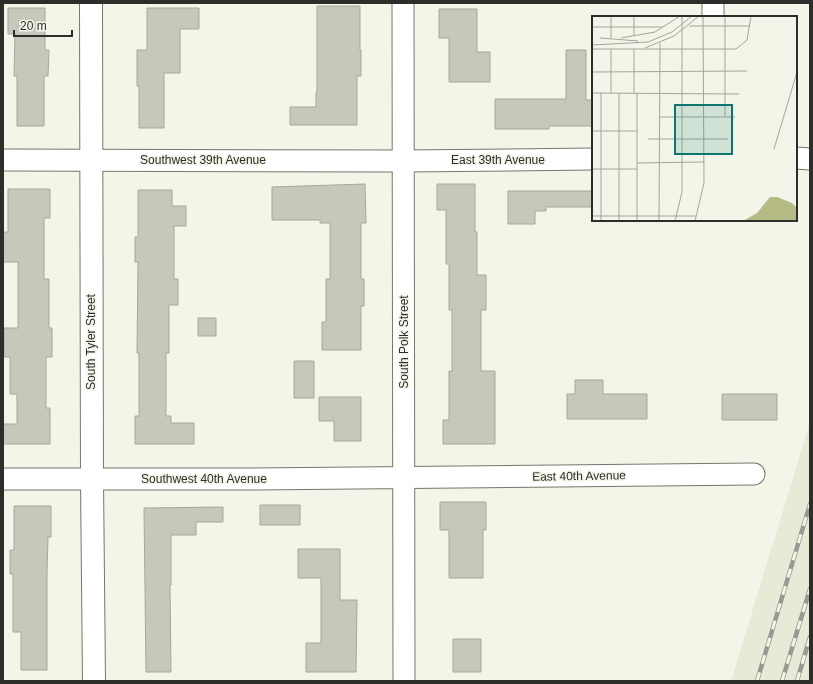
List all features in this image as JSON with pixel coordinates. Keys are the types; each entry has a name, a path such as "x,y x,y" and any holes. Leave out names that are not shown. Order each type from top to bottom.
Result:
{"main road":[{"name":"South Tyler Street","path":"91,3 90,159 94,681"}],"street":[{"name":"South Polk Street","path":"403,3 404,681"},
{"path":"713,3 713,16"},
{"path":"797,158 810,159"},
{"name":"Southwest 39th Avenue","path":"3,160 90,159 404,161"},
{"name":"East 39th Avenue","path":"404,161 592,159"},
{"name":"East 40th Avenue","path":"404,477 754,474"},
{"name":"Southwest 40th Avenue","path":"3,479 92,480 404,477"}],"shaded area":[{"path":"810,422 810,681 731,681"}],"building":[{"path":"317,6 360,6 361,76 357,76 357,125 290,125 290,107 316,107"},
{"path":"8,8 45,8 45,50 49,50 48,76 44,76 44,126 17,126 17,76 14,76 15,34 8,34"},
{"path":"147,8 199,8 199,29 180,29 180,73 164,73 164,128 139,128 137,50 147,50"},
{"path":"439,9 477,9 477,52 490,52 490,82 449,82 449,38 439,38"},
{"path":"566,50 586,50 586,100 592,100 592,126 549,126 549,129 495,129 495,99 566,99"},
{"path":"365,184 366,223 361,223 361,279 364,279 364,306 361,306 361,350 322,350 322,322 326,322 326,279 330,279 330,223 320,223 320,220 272,220 272,187"},
{"path":"437,184 475,184 477,275 486,275 486,310 481,310 481,371 495,371 495,444 443,444 443,420 449,420 449,371 452,371 452,310 449,310 449,264 446,264 446,210 437,210"},
{"path":"8,189 50,189 50,218 44,218 44,279 49,279 49,328 52,328 52,357 46,357 46,408 50,408 50,444 3,444 3,424 17,424 17,394 10,394 10,357 4,357 4,328 18,328 18,262 3,262 3,232 8,232"},
{"path":"138,190 172,190 172,206 186,206 186,226 174,226 174,279 178,279 178,305 169,305 169,353 166,353 166,416 171,416 171,423 194,423 194,444 135,444 135,416 139,416 139,353 137,353 138,262 135,262 135,237 138,237"},
{"path":"508,191 592,191 592,207 546,207 546,211 535,211 535,224 508,224"},
{"path":"198,318 216,318 216,336 198,336"},
{"path":"294,361 314,361 314,398 294,398"},
{"path":"575,380 603,380 603,394 647,394 647,419 567,419 567,394 575,394"},
{"path":"722,394 777,394 777,420 722,420"},
{"path":"319,397 361,397 361,441 334,441 334,421 319,421"},
{"path":"440,502 486,502 486,530 483,530 483,578 449,578 449,530 440,530"},
{"path":"260,505 300,505 300,525 260,525"},
{"path":"14,506 51,506 51,537 48,537 47,574 47,670 21,670 21,632 13,632 13,574 10,574 10,550 14,550"},
{"path":"223,507 223,522 196,522 196,535 171,535 171,672 146,672 144,508"},
{"path":"298,549 340,549 340,600 357,600 356,672 306,672 306,643 321,643 321,578 298,578"},
{"path":"453,639 481,639 481,672 453,672"}],"railway":[{"path":"757,681 810,504"},
{"path":"782,681 810,589"},
{"path":"797,681 810,637"}]}
